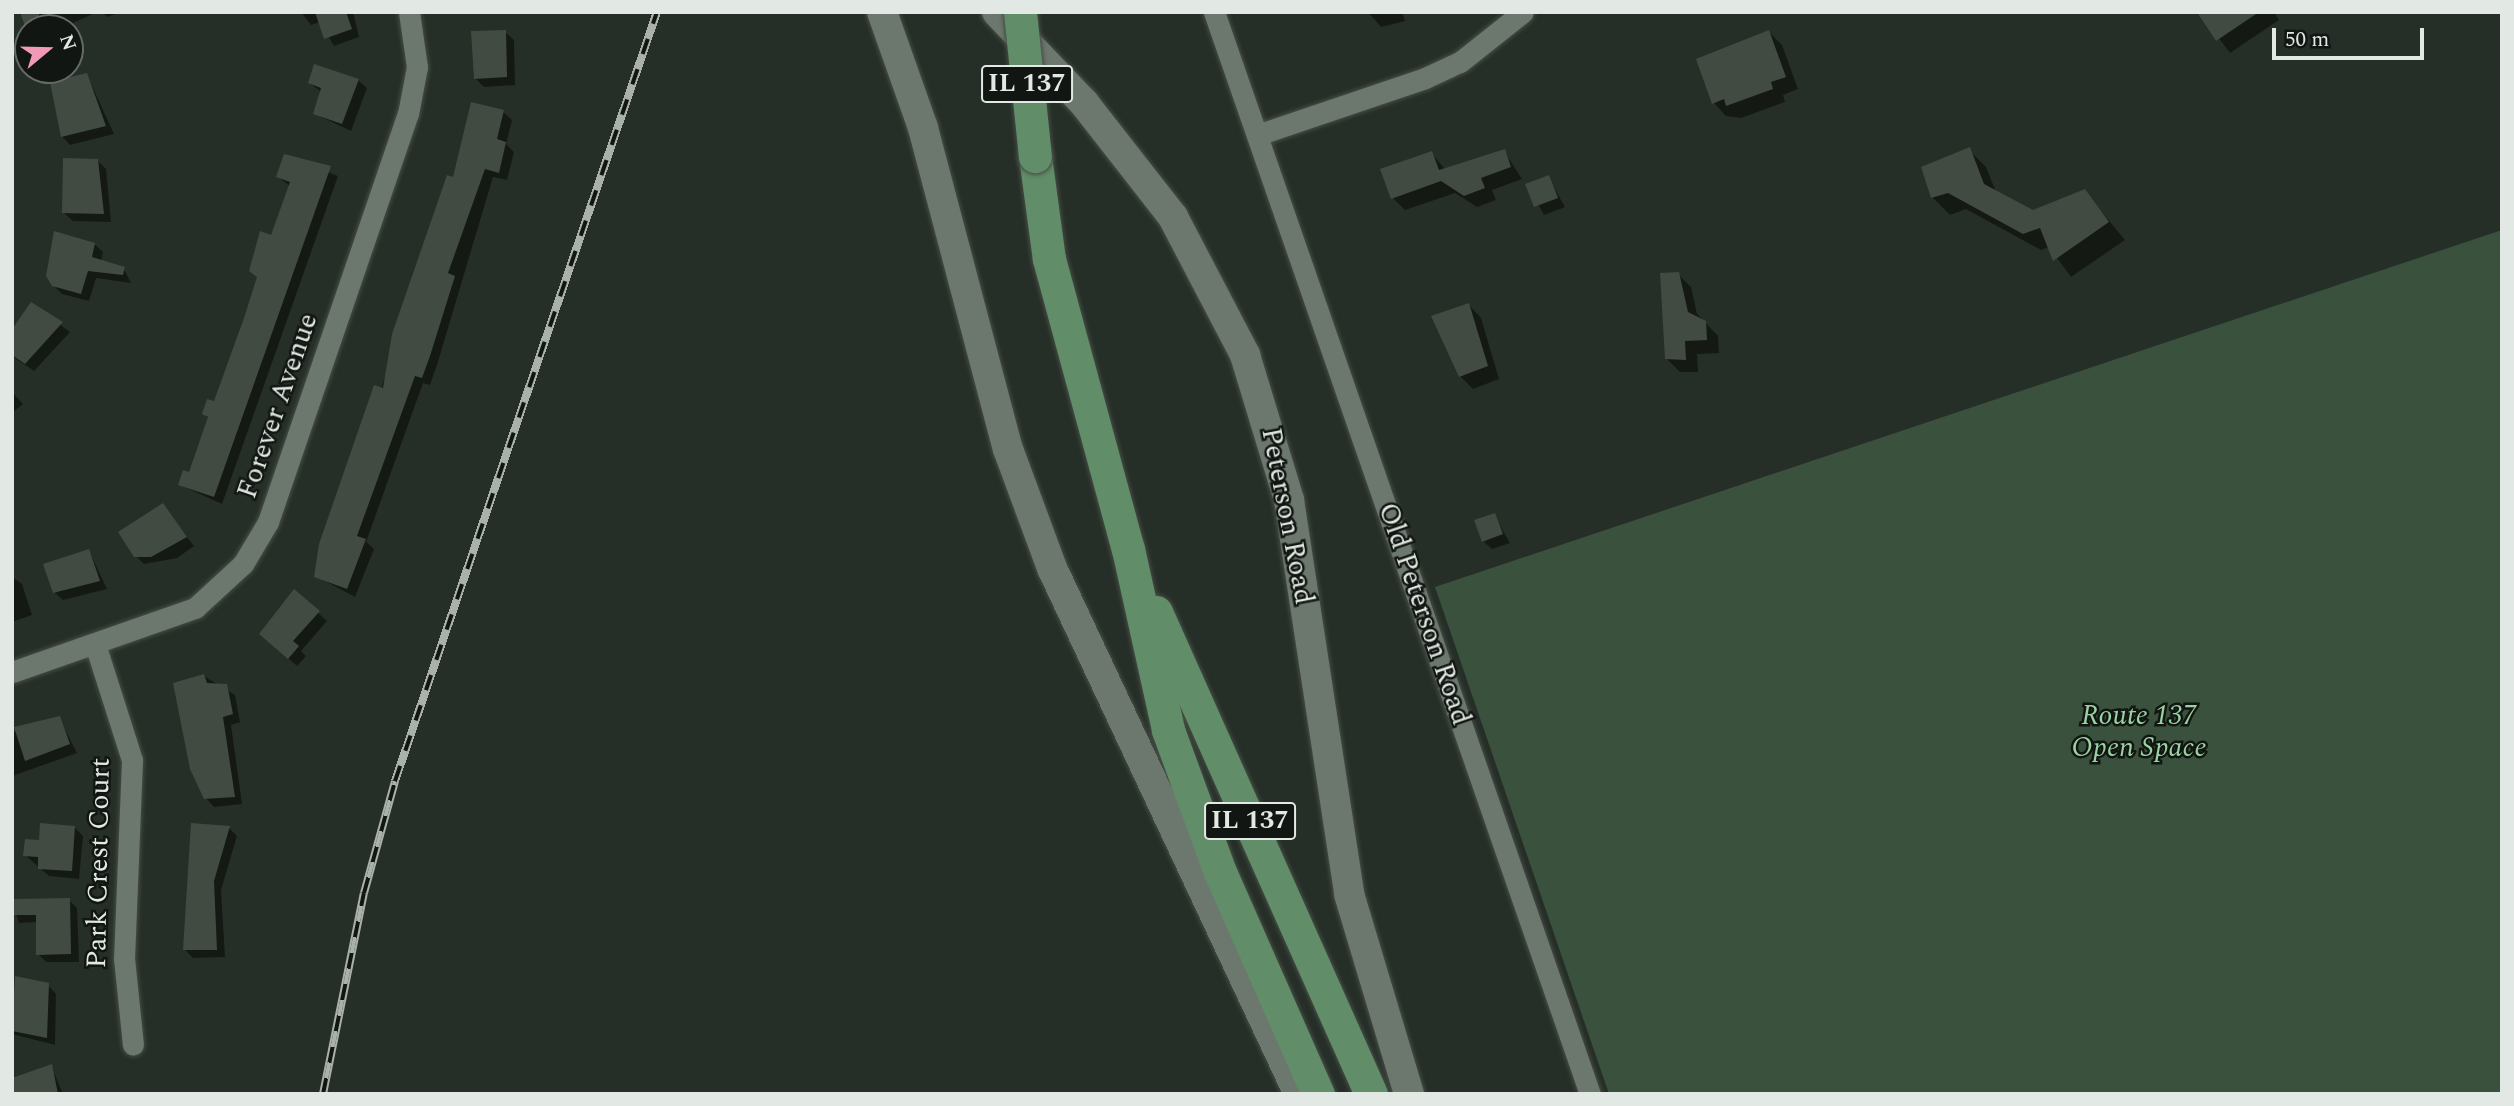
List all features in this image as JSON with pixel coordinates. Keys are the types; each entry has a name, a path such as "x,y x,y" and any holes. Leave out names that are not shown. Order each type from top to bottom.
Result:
{"main road":[{"path":"882,12 923,128 1008,449 1052,568 1299,1094"},
{"name":"Peterson Road","path":"997,12 1084,103 1173,218 1245,355 1289,500 1349,894 1409,1094"},
{"name":"IL 137","path":"1020,12 1049,259 1128,549 1168,730 1220,872 1318,1094"},
{"name":"IL 137","path":"1128,549 1371,1094"}],"street":[{"name":"Forever Avenue","path":"12,672 195,608 243,565 268,522 408,114 417,67 409,12"},
{"path":"1214,12 1257,135 1425,78 1460,62 1523,12"},
{"name":"Old Peterson Road","path":"1257,135 1590,1094"},
{"name":"Park Crest Court","path":"94,644 132,760 124,958 133,1045"}],"green space":[{"name":"Route 137 Open Space","path":"2502,230 2502,1094 1609,1094 1435,587"}],"building":[{"path":"20,12 39,14 21,14"},
{"path":"315,12 346,12 352,29 324,39"},
{"path":"2197,12 2259,12 2216,41"},
{"path":"506,30 507,77 474,79 471,31"},
{"path":"1769,30 1786,77 1771,82 1773,89 1726,106 1724,99 1712,104 1696,59"},
{"path":"314,64 359,79 342,124 313,114 321,88 308,83"},
{"path":"87,73 106,126 61,137 50,84 84,84 84,74"},
{"path":"471,102 504,110 497,139 506,142 499,173 485,169 448,273 455,276 430,356 422,378 415,376 357,536 366,539 347,589 314,577 319,544 374,385 383,388 392,334 447,175 453,177"},
{"path":"1970,147 1984,184 2033,210 2085,189 2109,222 2053,261 2040,228 2023,234 1948,193 1931,198 1921,167"},
{"path":"1505,149 1511,167 1481,178 1485,188 1464,196 1441,181 1391,199 1380,169 1432,151 1439,170"},
{"path":"284,154 331,166 214,497 178,485 183,470 189,472 208,417 202,414 207,399 214,401 244,318 257,277 249,271 260,231 271,235 290,182 276,177"},
{"path":"63,158 98,159 104,214 62,213"},
{"path":"1549,175 1558,198 1534,207 1525,184"},
{"path":"54,231 95,243 92,257 125,267 123,275 88,271 81,294 52,286 46,276"},
{"path":"1679,272 1688,312 1706,321 1707,340 1685,341 1686,360 1665,359 1660,273"},
{"path":"31,302 63,322 25,364 12,355 12,329"},
{"path":"1469,303 1488,366 1459,377 1431,316"},
{"path":"163,503 187,537 151,557 134,557 118,532"},
{"path":"1495,513 1503,534 1482,542 1474,520"},
{"path":"89,549 100,581 53,593 43,564"},
{"path":"294,589 320,611 293,641 299,646 288,659 259,634"},
{"path":"204,674 207,683 227,684 233,714 223,717 235,797 204,799 190,769 173,683"},
{"path":"60,716 70,744 25,761 14,727"},
{"path":"40,823 75,826 72,871 38,869 38,857 23,856 25,839 39,840"},
{"path":"191,823 230,826 214,881 217,950 183,950"},
{"path":"70,898 71,954 36,955 36,915 12,915 12,899"},
{"path":"15,976 49,983 47,1038 12,1031"},
{"path":"52,1064 58,1094 12,1094 12,1078"}],"railway":[{"path":"323,1094 364,893 395,781 657,12"}]}
